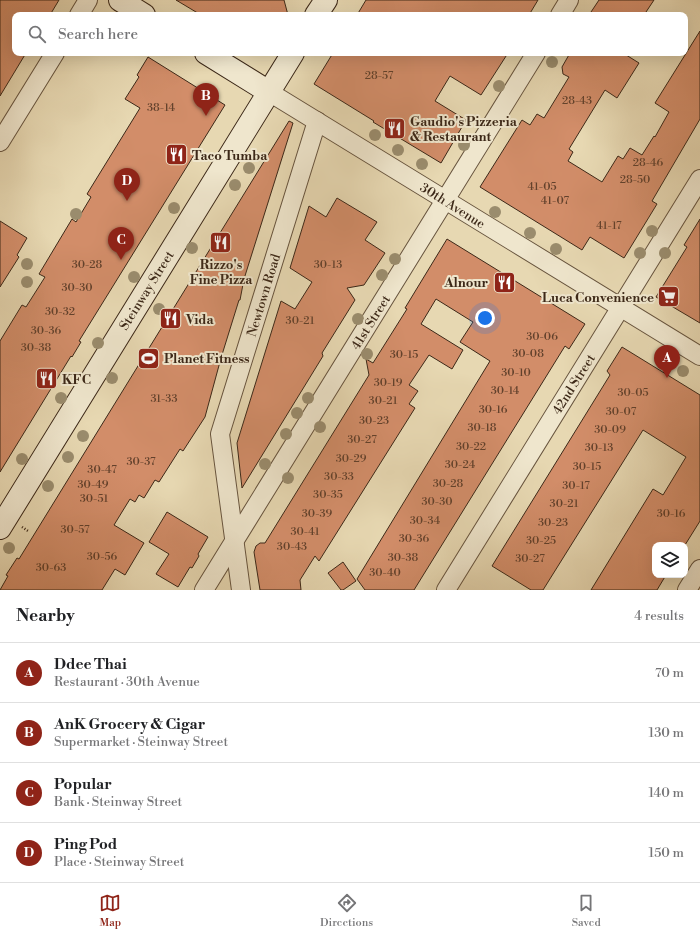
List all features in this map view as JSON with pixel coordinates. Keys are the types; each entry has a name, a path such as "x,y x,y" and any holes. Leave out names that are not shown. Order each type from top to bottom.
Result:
{"street":[{"path":"80,12 88,0"},
{"path":"120,0 139,12"},
{"path":"318,12 326,0"},
{"path":"562,12 569,0"},
{"path":"0,142 53,56"},
{"name":"30th Avenue","path":"211,56 700,356"},
{"name":"Steinway Street","path":"0,528 291,56"},
{"name":"41st Street","path":"204,590 534,56"},
{"name":"Newtown Road","path":"242,590 220,434 317,121"},
{"name":"42nd Street","path":"446,590 700,179"},
{"path":"687,590 700,569"}],"building":[{"path":"0,0 59,0 52,12 12,12 12,56 24,56 0,96"},
{"path":"176,0 284,0 287,12 196,12"},
{"path":"366,0 538,0 531,12 359,12"},
{"path":"599,0 654,0 646,12 591,12"},
{"path":"700,31 700,119 652,201 657,204 624,258 590,237 582,250 480,187 522,120 530,125 537,114 544,118 569,77 563,74 562,67 568,56 628,56 639,63 617,98 605,90 569,149 573,152 568,161 602,182 618,156 623,159 630,148 642,155 654,136 655,137 669,112 655,103 684,56 688,56 688,50"},
{"path":"331,56 506,56 481,95 450,76 435,101 466,120 441,163 314,84"},
{"path":"148,57 225,105 79,341 81,342 72,357 71,356 0,472 0,341 22,305 26,307 45,277 39,274 72,219 76,222 91,197 87,194 140,108 125,99 139,77 137,75"},
{"path":"289,121 293,123 244,279 240,300 221,358 205,417 183,451 180,449 159,482 155,480 144,498 139,495 135,502 130,499 114,525 144,543 125,575 115,569 102,590 0,590 8,576 6,575 17,558 19,559"},
{"path":"337,198 377,222 365,240 385,253 364,285 347,288 355,300 322,353 323,356 242,488 237,443 281,301 295,309 312,282 290,268 309,206 326,217"},
{"path":"700,219 700,323 656,297 687,247 684,245"},
{"path":"0,221 27,238 17,255 19,257 0,287"},
{"path":"447,239 585,324 569,349 565,346 414,590 365,590 357,579 490,361 460,342 473,322 436,299 421,324 463,350 452,369 429,355 409,385 418,391 409,404 415,408 319,561 315,556 300,580 301,590 260,590 254,552 256,546 260,543 265,543 369,375 366,359 373,363 407,309 405,308"},
{"path":"622,347 700,395 700,521 687,542 652,542 652,578 664,578 657,590 591,590 653,489 663,495 686,457 643,430 543,590 531,590 492,566 610,375 607,371"},
{"path":"167,512 208,537 192,568 190,567 178,587 156,574 169,554 149,542"},
{"path":"343,562 356,581 341,590 328,573"}],"place":[{"name":"AnK Grocery & Cigar","path":"206,116"},
{"name":"Gaudio's Pizzeria & Restaurant","path":"394,128"},
{"name":"Taco Tumba","path":"176,155"},
{"name":"Ping Pod","path":"127,201"},
{"name":"Rizzo's Fine Pizza","path":"221,242"},
{"name":"Popular","path":"121,260"},
{"name":"Alnour","path":"504,282"},
{"name":"Luca Convenience","path":"669,297"},
{"name":"Vida","path":"171,319"},
{"name":"Planet Fitness","path":"149,358"},
{"name":"Ddee Thai","path":"667,378"},
{"name":"KFC","path":"46,379"}]}
